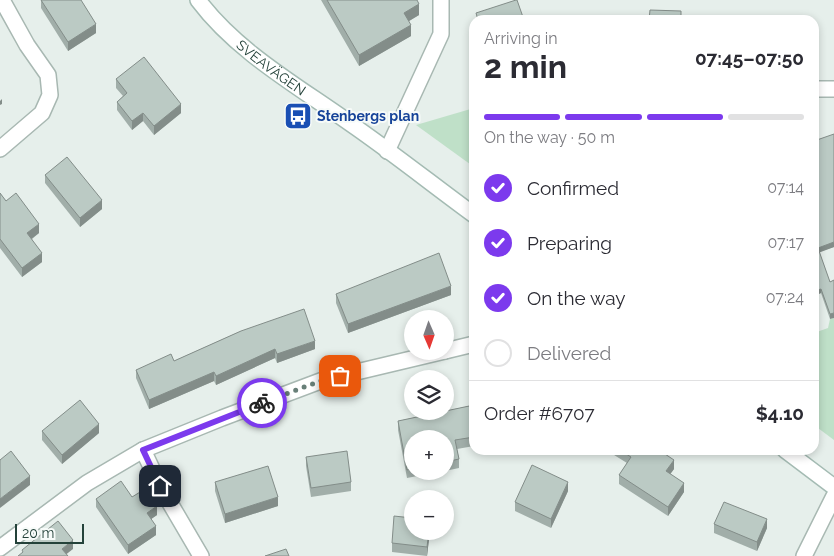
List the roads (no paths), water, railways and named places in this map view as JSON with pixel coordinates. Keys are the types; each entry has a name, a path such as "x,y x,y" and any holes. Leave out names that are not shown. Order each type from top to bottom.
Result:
{"street":[{"path":"0,149 42,113 50,95 48,76 2,0"},
{"name":"SVEAVÄGEN","path":"198,0 213,19 264,65 351,124 469,211"},
{"path":"387,151 441,34 441,0"},
{"path":"819,89 834,89"},
{"path":"454,349 469,345"},
{"path":"0,548 87,483 143,450 323,380 407,360"},
{"path":"143,450 160,486 201,556"},
{"path":"792,455 834,487"},
{"path":"804,556 834,496"}],"place":[{"name":"Stenbergs plan","path":"298,116"}]}
